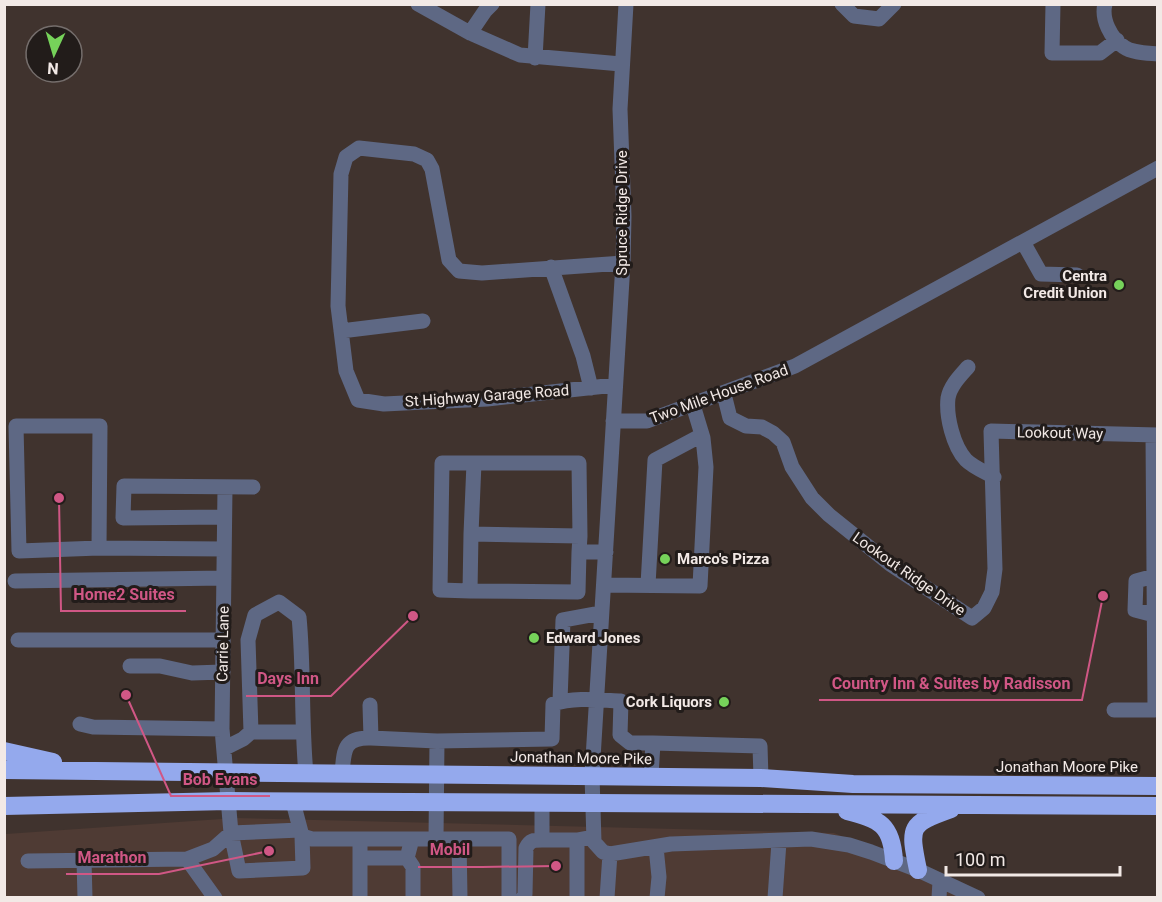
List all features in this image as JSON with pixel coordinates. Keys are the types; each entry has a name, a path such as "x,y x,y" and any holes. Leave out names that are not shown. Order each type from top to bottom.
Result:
{"highway":[{"path":"4,751 99,770"},
{"name":"Jonathan Moore Pike","path":"4,770 592,775 761,778 854,784 1158,786"},
{"path":"9,807 228,801 1158,806"},
{"path":"918,870 913,846 913,831 918,823 964,804"},
{"path":"825,806 865,815 880,823 893,842 894,861"}],"street":[{"path":"418,4 504,50 535,58 621,64"},
{"path":"470,33 484,11 492,4"},
{"path":"535,58 538,4"},
{"name":"Spruce Ridge Drive","path":"613,421 623,263 624,216 620,109 626,4"},
{"path":"842,4 854,16 879,19 894,4"},
{"path":"1053,4 1052,53 1101,53 1117,40"},
{"path":"1105,4 1103,11 1110,33 1125,48 1158,54"},
{"path":"423,321 341,331 338,306 338,267 341,174 346,157 359,148 414,153 427,160 432,169 448,260 459,271 482,273 623,263"},
{"name":"Two Mile House Road","path":"613,421 647,421 795,366 1158,168"},
{"path":"1023,242 1041,274 1077,274"},
{"path":"551,267 584,356 591,387"},
{"name":"St Highway Garage Road","path":"341,331 346,371 358,400 384,404 487,399 615,385"},
{"path":"968,367 957,380 948,397 950,422 956,443 966,459 994,477"},
{"name":"Lookout Ridge Drive","path":"723,394 730,418 746,426 762,427 783,442 792,467 812,498 829,515 890,564 972,618 984,608 992,592 994,581 992,431"},
{"path":"604,585 700,586 706,467 702,435 693,405"},
{"path":"607,897 592,803 592,775 613,421"},
{"path":"99,548 100,426 16,426 19,551 99,548 224,549"},
{"name":"Lookout Way","path":"992,431 1155,435"},
{"path":"648,585 655,460 702,435"},
{"path":"1114,710 1155,710 1155,435"},
{"path":"442,463 579,464 579,536 578,592 440,590 442,463"},
{"path":"470,591 474,463"},
{"path":"225,517 123,518 124,486 253,487"},
{"name":"Carrie Lane","path":"225,488 222,729 231,833 238,870 303,868 301,833"},
{"path":"471,534 579,536"},
{"path":"579,552 606,552"},
{"path":"15,581 224,578"},
{"path":"251,732 248,640 255,615 279,602 299,617 303,698 302,732 306,774"},
{"path":"560,701 563,620 601,613"},
{"path":"18,640 223,640"},
{"path":"130,666 160,666 192,673 223,672"},
{"path":"342,774 344,753 349,743 358,738 437,741 552,740 553,704 560,701 596,700 621,701 620,735 630,743 760,746 761,778"},
{"path":"370,705 370,738"},
{"path":"80,724 93,727 222,729"},
{"path":"225,748 251,732 302,732"},
{"path":"436,839 437,741"},
{"path":"651,776 653,743"},
{"path":"293,802 301,833"},
{"path":"542,803 542,840"},
{"path":"28,861 187,859 213,849 231,833 301,833 312,839 508,839 509,897"},
{"path":"360,839 360,897"},
{"path":"411,839 407,858 413,867 413,897"},
{"path":"459,839 460,897"},
{"path":"524,897 526,848 534,840 577,840 600,846 656,847 671,844 779,842 812,839 849,845 918,870 978,897"},
{"path":"577,840 577,897"},
{"path":"775,897 779,842"},
{"path":"577,867 600,846"},
{"path":"656,847 659,877 657,897"},
{"path":"360,858 407,858"},
{"path":"187,859 215,897"},
{"path":"84,860 85,897"},
{"path":"939,897 940,881"}],"shaded area":[{"path":"236,818 834,833 987,897 5,898 6,834"}],"place":[{"name":"Centra Credit Union","path":"1119,285"},
{"name":"Home2 Suites","path":"59,498"},
{"name":"Marco's Pizza","path":"665,559"},
{"name":"Country Inn & Suites by Radisson","path":"1103,596"},
{"name":"Days Inn","path":"413,616"},
{"name":"Edward Jones","path":"534,638"},
{"name":"Bob Evans","path":"126,695"},
{"name":"Cork Liquors","path":"724,702"},
{"name":"Marathon","path":"269,851"},
{"name":"Mobil","path":"556,866"}]}
